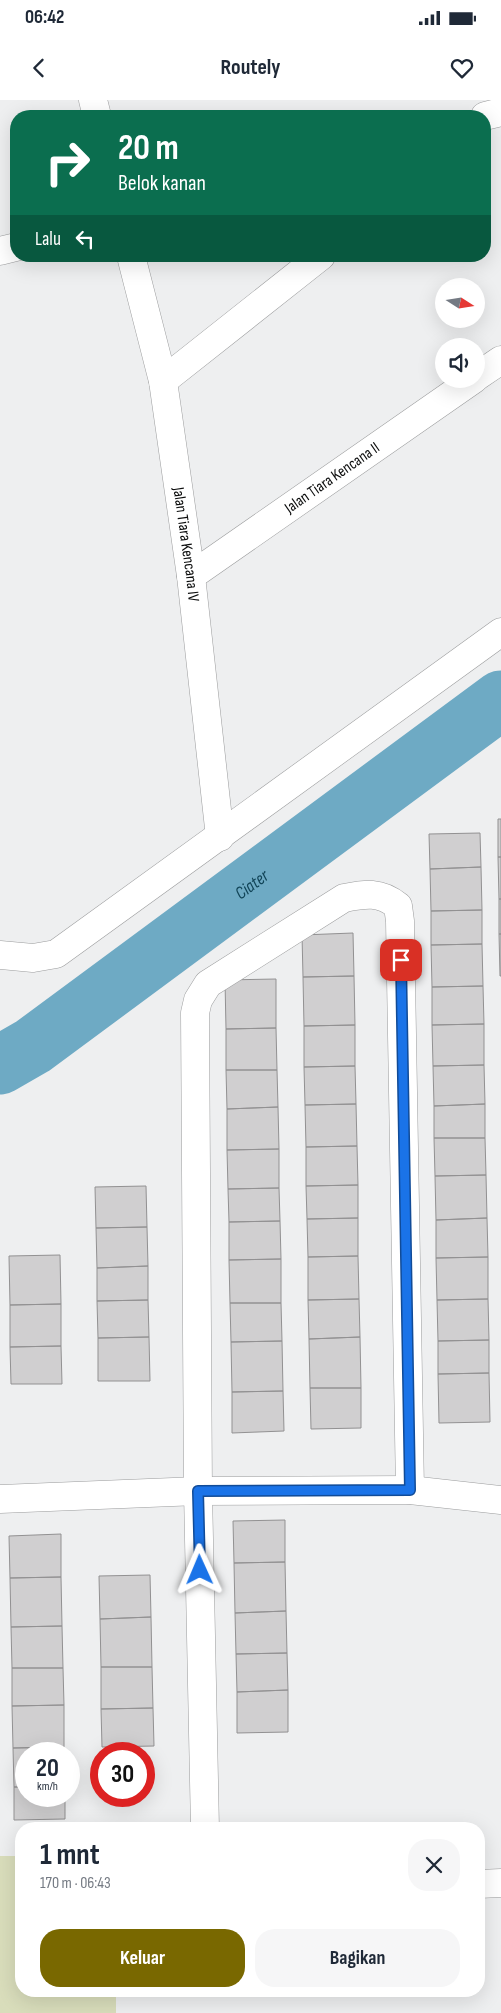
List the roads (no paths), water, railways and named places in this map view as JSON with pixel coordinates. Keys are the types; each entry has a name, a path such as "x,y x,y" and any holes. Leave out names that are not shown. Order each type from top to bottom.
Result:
{"street":[{"name":"Jalan Tiara Kencana IV","path":"133,262 163,381 191,576 220,837"},
{"path":"163,381 313,262"},
{"name":"Jalan Tiara Kencana II","path":"485,371 501,360"},
{"name":"Jalan Tiara Kencana II","path":"191,576 461,388"},
{"path":"0,955 33,958 56,954 501,632"},
{"path":"205,1822 198,1491 195,1013 198,1000 208,984 344,898 364,894 386,897 398,906 400,921 410,1490"},
{"path":"0,1499 198,1491 410,1490 501,1500"},
{"path":"485,1884 501,1883"}],"waterway":[{"name":"Ciater","path":"0,1065 33,1046 501,700"}]}
